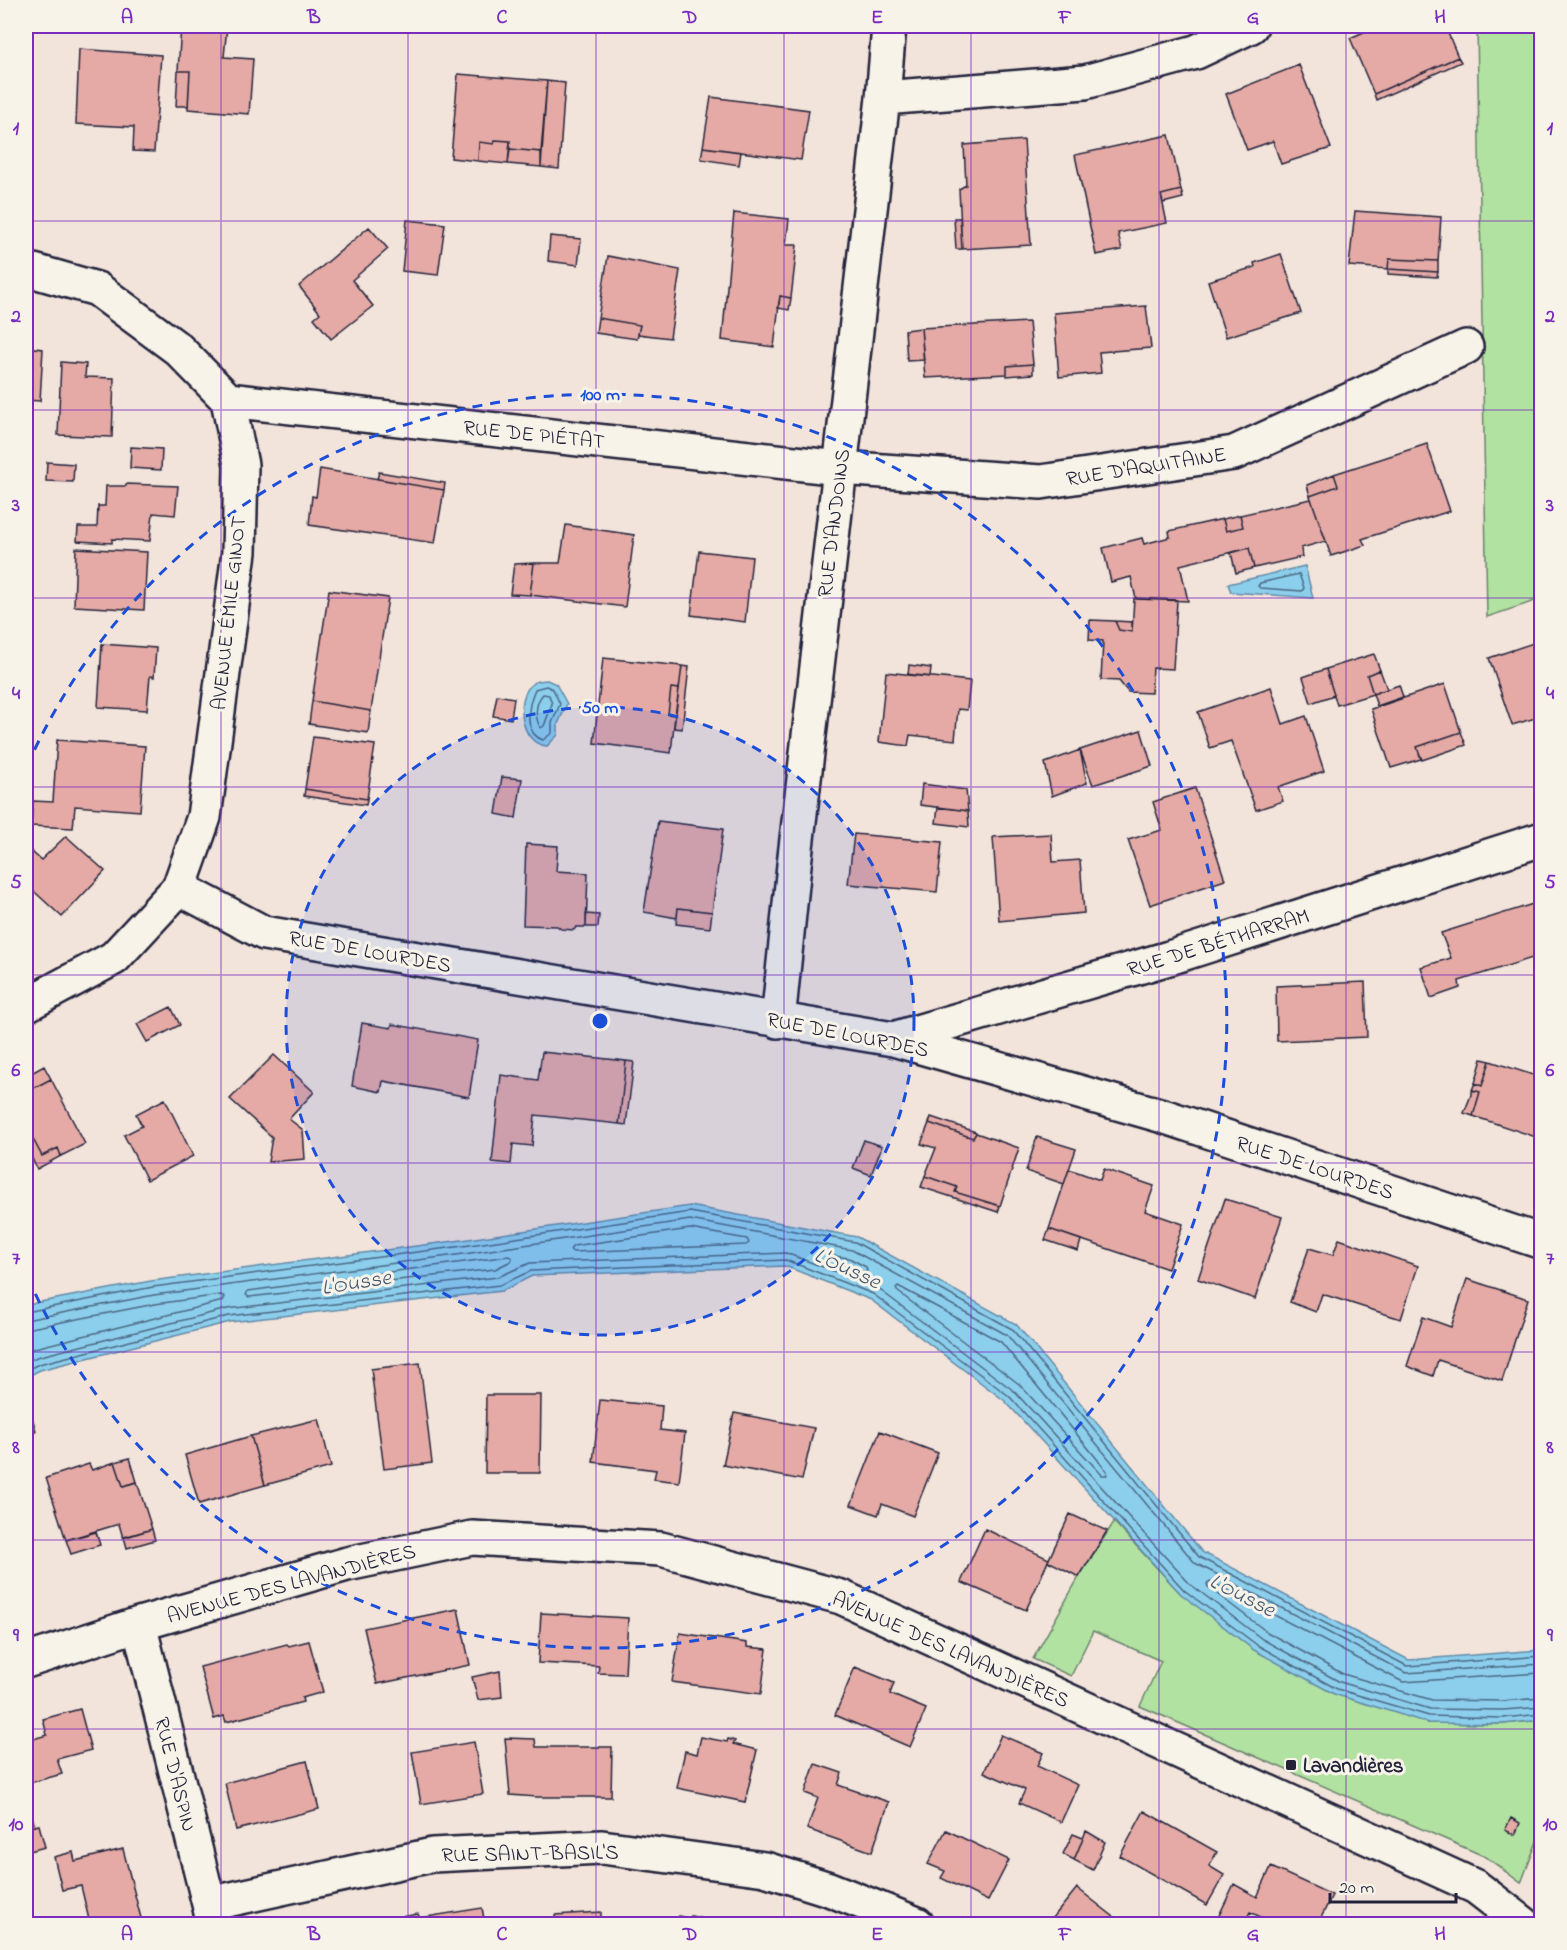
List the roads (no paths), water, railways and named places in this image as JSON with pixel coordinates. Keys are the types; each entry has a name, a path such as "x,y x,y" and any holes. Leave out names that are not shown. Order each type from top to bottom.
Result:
{"street":[{"name":"RUE D'ANDOINS","path":"778,1021 883,98 889,26"},
{"path":"883,98 1085,82 1196,52 1251,26"},
{"path":"26,270 97,289 178,349 228,400"},
{"name":"RUE D'AQUITAINE","path":"840,468 1041,482 1234,453 1466,347"},
{"name":"RUE DE PIÉTAT","path":"228,400 840,468"},
{"name":"AVENUE ÉMILE GINOT","path":"179,888 204,817 239,552 241,465 228,400"},
{"name":"RUE DE BÉTHARRAM","path":"893,1039 1169,958 1542,839"},
{"path":"26,1005 114,958 179,888"},
{"name":"RUE DE LOURDES","path":"179,888 264,933 893,1039 1163,1116 1542,1242"},
{"name":"AVENUE DES LAVANDIÈRES","path":"26,1661 139,1624 347,1564 472,1538 662,1549 841,1597 1476,1887 1524,1924"},
{"name":"RUE D'ASPIN","path":"139,1624 211,1914"},
{"name":"RUE SAINT-BASIL'S","path":"211,1914 432,1855 602,1847 765,1869 829,1889 917,1924"}],"water":[{"path":"1305,566 1313,598 1231,592 1228,584"},
{"path":"547,680 556,684 567,704 558,724 558,735 547,746 538,744 531,738 526,730 522,709 523,699 533,683"},
{"name":"L'Ousse","path":"690,1206 857,1237 1016,1324 1202,1552 1409,1660 1541,1650 1541,1720 1503,1724 1428,1723 1334,1694 1254,1650 1181,1594 1005,1401 871,1300 785,1266 532,1276 502,1291 230,1322 40,1370 26,1377 26,1307 35,1303 151,1281 462,1240"}],"place":[{"name":"Lavandières","path":"1291,1765"}]}
